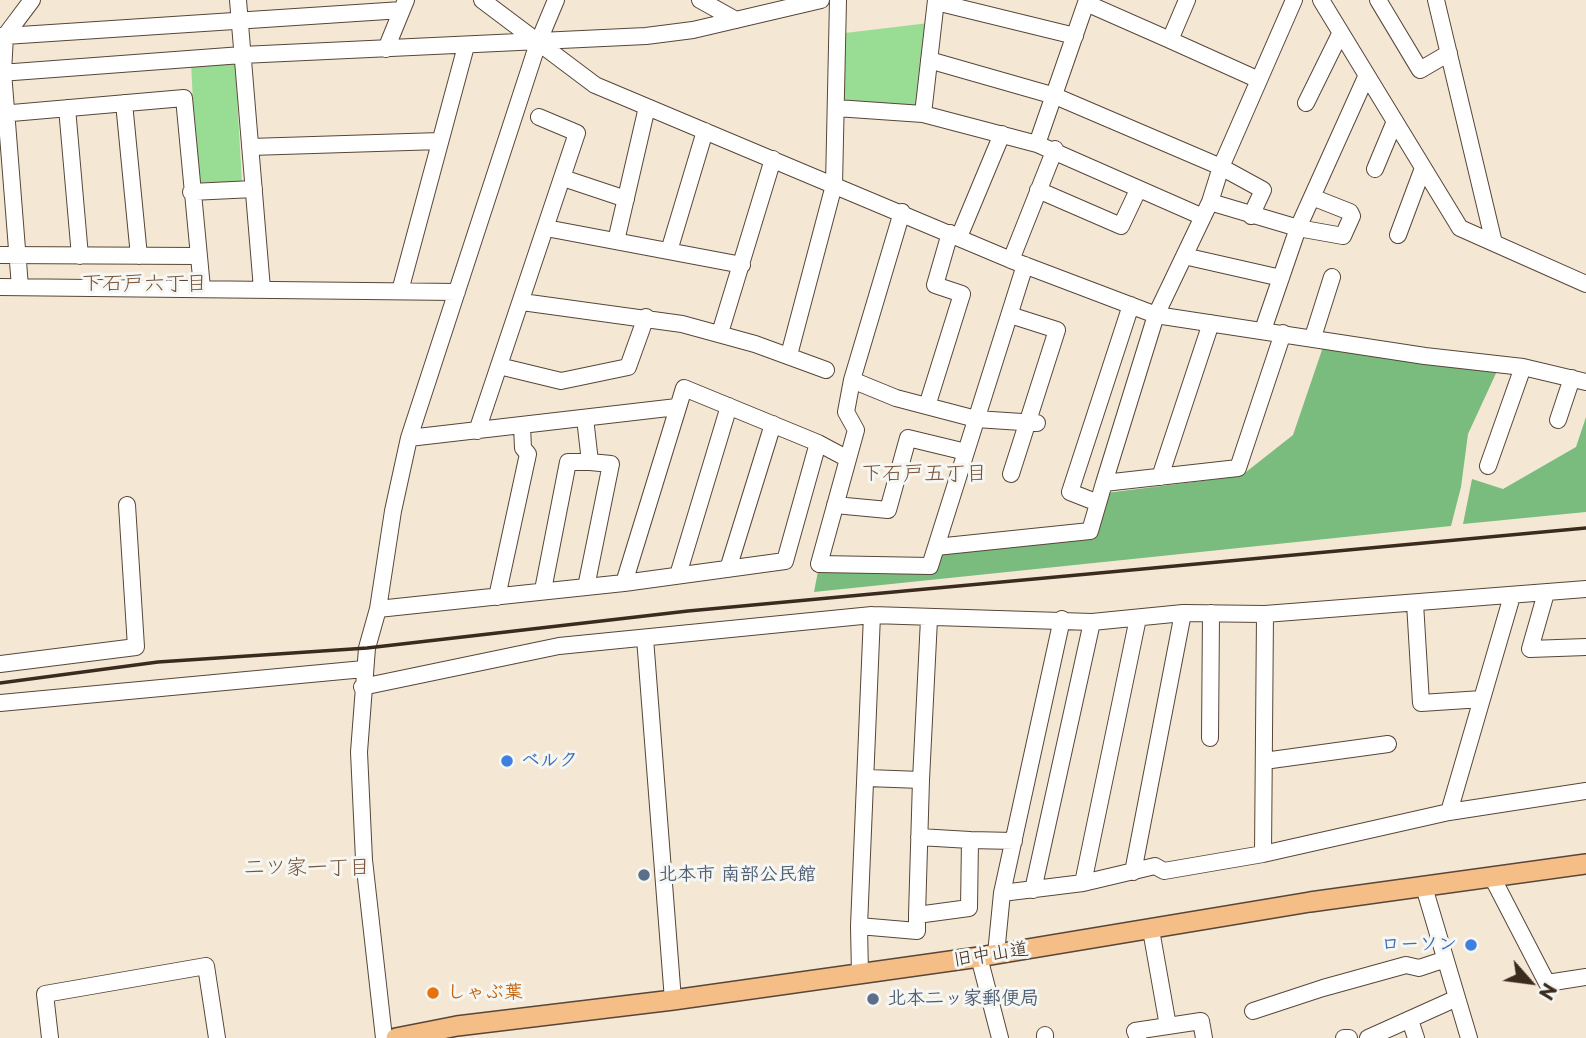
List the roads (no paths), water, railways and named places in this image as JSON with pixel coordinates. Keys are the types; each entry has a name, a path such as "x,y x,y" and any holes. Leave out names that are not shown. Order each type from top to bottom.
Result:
{"main road":[{"name":"旧中山道","path":"396,1038 575,1009 673,1000 860,974 1586,864"}],"street":[{"path":"20,287 20,255 1,73 2,36 32,0"},
{"path":"238,0 262,289"},
{"path":"482,0 595,85 1018,263 1156,315 1425,356 1523,367 1579,380 1558,420"},
{"path":"384,1038 363,860 359,751 367,648 378,609 393,510 409,438 538,43 556,0"},
{"path":"699,0 736,20"},
{"path":"1,73 242,55 646,36 736,20 821,0"},
{"path":"789,355 834,185 838,0"},
{"path":"1170,40 1187,0"},
{"path":"936,547 1090,531 1156,315 1206,209 1221,167 1294,0"},
{"path":"1321,0 1460,228 1586,284"},
{"path":"1378,0 1420,70 1449,53"},
{"path":"1436,0 1494,243"},
{"path":"923,114 936,1 1075,36"},
{"path":"1037,144 1087,2 1259,80"},
{"path":"2,36 240,19 299,8 404,5 386,49"},
{"path":"1306,103 1340,34"},
{"path":"400,291 466,46"},
{"path":"929,60 1055,96 1221,167 1263,190 1251,216"},
{"path":"1263,330 1298,228 1366,77"},
{"path":"4,113 184,98 202,288"},
{"path":"124,103 139,256"},
{"path":"616,241 647,107"},
{"path":"67,108 80,256"},
{"path":"836,108 923,114 1055,149 1138,190 1206,209 1343,236 1352,216 1350,212 1312,197"},
{"path":"477,431 577,133 539,117"},
{"path":"1375,169 1395,121"},
{"path":"668,251 705,131"},
{"path":"927,406 962,294 935,285 954,235 1002,134"},
{"path":"250,147 440,141"},
{"path":"902,212 852,380 846,412 856,430 819,564 930,566 966,452 969,417 1010,315 1018,263 1038,190 1055,149"},
{"path":"720,333 773,159"},
{"path":"1398,235 1423,168"},
{"path":"563,178 626,199"},
{"path":"191,192 254,189"},
{"path":"1038,190 1121,226 1138,190"},
{"path":"546,228 742,265"},
{"path":"0,255 198,256"},
{"path":"1184,256 1281,278"},
{"path":"1312,337 1332,277"},
{"path":"0,288 457,292"},
{"path":"522,302 646,317 720,333 826,370"},
{"path":"1098,503 1070,492 1131,305"},
{"path":"1010,315 1057,330 1034,423 1011,474"},
{"path":"499,366 561,381 628,367 646,317"},
{"path":"1160,477 1211,323"},
{"path":"1104,483 1238,468 1283,333"},
{"path":"1488,466 1523,367"},
{"path":"852,380 896,398 969,417 1034,423"},
{"path":"624,583 684,388 818,443 848,459"},
{"path":"678,575 729,406"},
{"path":"409,438 677,407"},
{"path":"585,418 590,461"},
{"path":"728,569 773,424"},
{"path":"497,597 528,454 523,448 522,426"},
{"path":"835,505 888,510 908,438 966,452"},
{"path":"378,609 624,583 785,561 818,443"},
{"path":"543,590 568,462 611,464 586,586"},
{"path":"0,664 136,647 127,505"},
{"path":"362,687 416,678 512,654 872,615 929,619 1092,622 1184,613 1265,614 1586,589"},
{"path":"1546,593 1530,649 1586,647"},
{"path":"1449,811 1512,596"},
{"path":"1415,603 1421,703 1482,699"},
{"path":"1133,872 1184,613"},
{"path":"1210,613 1210,738"},
{"path":"1263,854 1265,614"},
{"path":"860,974 859,926 872,615"},
{"path":"1083,883 1138,618"},
{"path":"859,926 917,931 929,619"},
{"path":"1000,1038 988,955 1062,620"},
{"path":"1033,890 1092,622"},
{"path":"645,638 673,1000"},
{"path":"0,704 364,669"},
{"path":"1264,761 1388,744"},
{"path":"866,778 921,780"},
{"path":"1002,893 1083,883 1155,866 1164,871 1263,854 1449,811 1586,791"},
{"path":"919,836 1014,841"},
{"path":"916,915 970,908 970,840"},
{"path":"1492,877 1547,983 1586,977"},
{"path":"1424,887 1443,960 1469,1038"},
{"path":"1151,930 1168,1026"},
{"path":"1253,1011 1406,965 1419,968 1443,960"},
{"path":"50,1038 44,995 206,966 217,1038"},
{"path":"1371,1037 1457,998"},
{"path":"1410,1020 1416,1038"},
{"path":"1138,1038 1135,1031 1201,1021 1204,1038"}],"railway":[{"path":"0,683 158,662 367,648 688,611 1586,528"}],"place":[{"name":"ベルク","path":"507,761"},
{"name":"北本市 南部公民館","path":"644,875"},
{"name":"ローソン","path":"1471,945"},
{"name":"しゃぶ葉","path":"433,993"},
{"name":"北本二ッ家郵便局","path":"873,999"}],"district":[{"name":"下石戸六丁目","path":"144,284"},
{"name":"下石戸五丁目","path":"924,474"},
{"name":"二ツ家一丁目","path":"307,868"}]}
